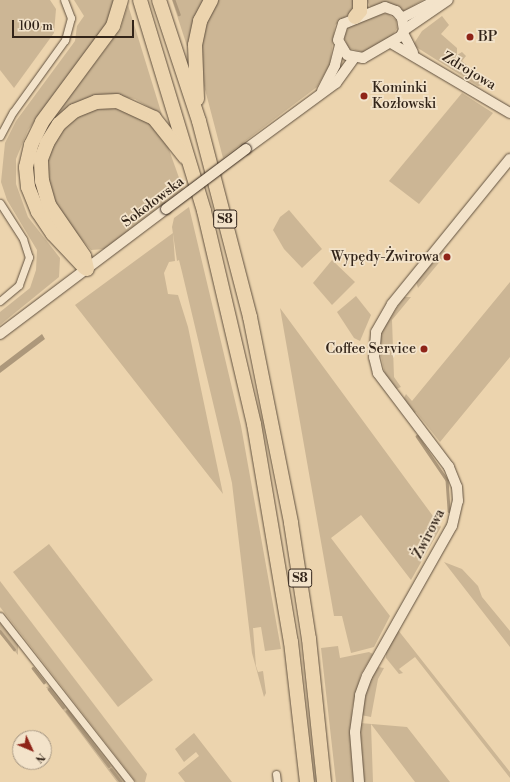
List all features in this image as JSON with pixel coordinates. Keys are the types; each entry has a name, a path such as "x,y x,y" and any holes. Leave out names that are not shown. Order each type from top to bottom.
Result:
{"highway":[{"path":"87,269 53,234 38,212 28,187 26,167 42,122 113,26 121,0"},
{"name":"S8","path":"140,0 192,168 226,295 254,424 291,642 308,782"},
{"name":"S8","path":"159,0 199,121 250,317 291,523 309,639 324,782"},
{"path":"199,121 194,45 200,21 211,0"},
{"path":"355,17 360,11 360,0"},
{"path":"87,269 84,256 49,205 42,182 41,159 47,143 60,124 74,111 96,102 117,101 136,107 154,118 192,168"}],"street":[{"path":"0,136 13,112 65,40 71,18 64,0"},
{"path":"402,18 437,0"},
{"path":"413,53 403,31 402,18 396,11 385,7 355,17 340,28 340,45 344,53 354,58 363,58 391,43 403,31 448,0"},
{"name":"Zdrojowa","path":"391,43 413,53 510,113"},
{"name":"Sokołowska","path":"321,92 335,65 340,45"},
{"name":"Sokołowska","path":"0,334 339,80 354,58"},
{"name":"Żwirowa","path":"359,782 355,732 360,694 367,676 452,526 458,500 457,487 449,466 382,380 374,346 378,324 386,311 510,158"},
{"path":"0,203 23,239 30,257 20,285 0,301"},
{"path":"0,616 130,782"},
{"path":"276,774 277,782"}],"shaded area":[{"path":"0,0 50,0 56,9 54,33 14,88 0,70"},
{"path":"74,0 114,0 110,19 28,130 16,159 16,184 28,217 60,258 59,277 0,325 0,312 30,288 36,270 37,250 7,200 1,182 5,143 16,121 75,41 77,26 84,16"},
{"path":"172,0 205,0 189,46 187,46"},
{"path":"218,0 355,0 350,13 335,25 330,64 317,87 223,158 202,78 200,39 211,10"},
{"path":"367,0 423,0 404,11 387,3 370,7"},
{"path":"128,5 162,115 135,99 107,94 74,103 48,125 120,30"},
{"path":"382,14 388,14 396,20 397,28 393,35 363,52 348,48 344,36 349,27"},
{"path":"442,16 449,25 441,34 457,48 457,55 462,52 466,56 462,61 483,80 486,78 483,85 478,86 413,45 422,31"},
{"path":"462,93 493,113 419,204 389,181"},
{"path":"110,108 133,111 156,128 167,144 183,189 105,249 91,250 63,218 50,191 47,164 55,139 70,123 87,111"},
{"path":"189,207 241,426 281,649 265,651 261,627 253,628 256,666 258,672 263,671 266,693 264,697 252,653 232,483 179,260 177,261 172,227 174,218"},
{"path":"289,210 322,249 302,268 284,249 273,230 280,217"},
{"path":"173,233 175,261 169,262 164,273 168,294 178,295 188,327 223,494 75,305"},
{"path":"442,249 447,253 418,288 416,282"},
{"path":"332,260 355,282 332,305 313,283"},
{"path":"510,282 510,357 440,442 416,412 413,414 404,398 406,394 412,401"},
{"path":"356,296 371,315 360,341 354,338 337,312"},
{"path":"404,297 411,297 392,320 394,377 401,387 396,389 385,374 379,347 382,331"},
{"path":"280,308 441,527 411,580 361,515 331,538 390,616 374,647 351,653 342,616 334,616"},
{"path":"42,334 45,339 0,373 0,366"},
{"path":"49,544 153,680 118,707 13,572"},
{"path":"444,562 462,569 478,586 482,597 510,631 510,647"},
{"path":"0,581 147,774 145,782 136,782 0,607"},
{"path":"0,623 18,645 18,655 0,634"},
{"path":"398,630 510,772 510,778 415,657 399,669 403,673 399,674 386,658 386,651"},
{"path":"338,646 340,658 369,652 373,654 361,674 352,708 351,743 354,782 336,782 321,648"},
{"path":"378,667 384,668 378,679 371,717 361,715 368,685"},
{"path":"50,686 125,782 117,782 46,687"},
{"path":"360,723 407,727 450,782 415,782 371,724 373,782 364,782"},
{"path":"194,733 232,782 185,782 178,773 199,756 196,752 184,762 175,749"}],"waterway":[{"path":"174,0 179,14"},
{"path":"417,436 447,480 449,511"},
{"path":"0,631 14,649"},
{"path":"33,668 44,682"},
{"path":"49,689 63,707"},
{"path":"67,711 109,766"},
{"path":"111,769 121,782"}],"place":[{"name":"BP","path":"470,37"},
{"name":"Kominki Kozłowski","path":"364,96"},
{"name":"Wypędy-Żwirowa","path":"447,257"},
{"name":"Coffee Service","path":"424,349"}]}
